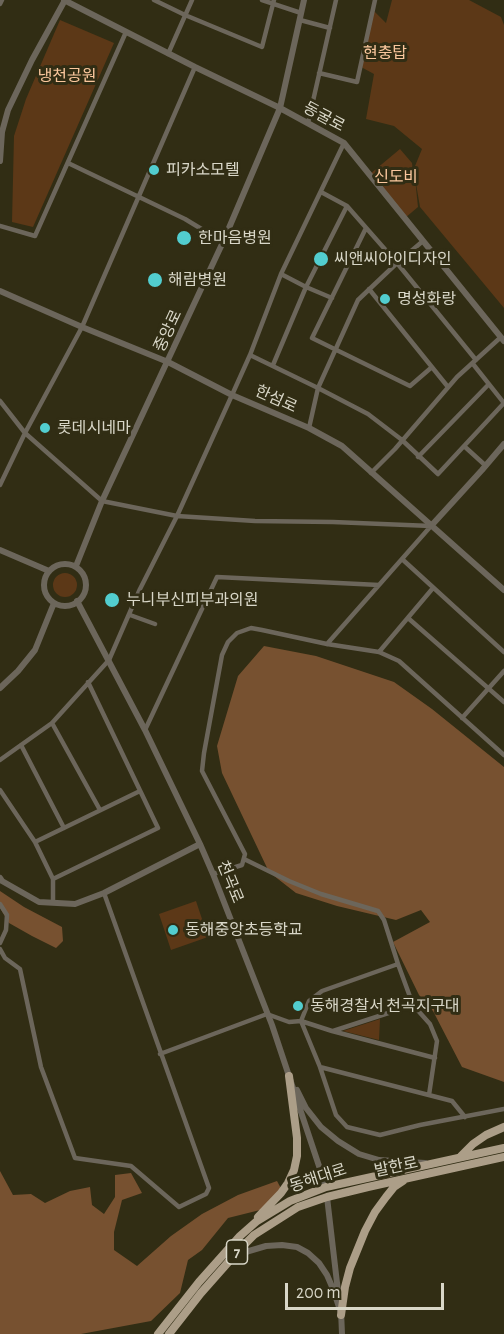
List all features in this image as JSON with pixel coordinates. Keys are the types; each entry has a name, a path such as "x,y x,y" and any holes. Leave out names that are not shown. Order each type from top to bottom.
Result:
{"main road":[{"path":"240,1236 281,1193 294,1170 297,1138 290,1076"},
{"path":"460,1157 479,1140 504,1127"},
{"name":"동해대로","path":"158,1334 199,1282 240,1236 257,1221 290,1200 326,1187 504,1148"},
{"name":"발한로","path":"169,1334 201,1293 254,1235 298,1207 327,1197 504,1157"},
{"path":"341,1315 350,1268 365,1231 375,1212 394,1187 408,1178"},
{"path":"326,1187 327,1197"}],"street":[{"path":"0,161 1,132 8,110 65,0"},
{"name":"동굴로","path":"65,0 345,143 503,339"},
{"path":"153,0 262,47 274,2"},
{"path":"168,54 192,0"},
{"path":"262,0 274,2 301,17 330,28"},
{"name":"중앙로","path":"75,566 102,501 223,242 280,108 304,0"},
{"path":"308,123 336,0"},
{"path":"320,73 357,82 375,0"},
{"path":"0,226 35,236 126,32"},
{"path":"0,485 82,327 195,68"},
{"path":"0,760 52,723 109,660 250,355 281,274 345,143"},
{"path":"68,163 185,219 223,242"},
{"path":"250,355 368,414 402,440 438,474 504,403 475,362 397,263 347,206 321,192"},
{"path":"273,365 306,287 347,206"},
{"path":"366,228 312,338 410,386 432,367"},
{"path":"309,428 318,388 358,300 423,241"},
{"path":"281,274 332,298"},
{"path":"369,289 448,387"},
{"name":"한섬로","path":"0,291 168,362 232,395 309,428 342,446 504,590"},
{"path":"371,473 457,377 503,339"},
{"path":"418,457 489,384"},
{"path":"0,401 25,433 102,501 177,516 255,521 431,526"},
{"path":"327,644 504,444"},
{"path":"464,446 486,466"},
{"path":"0,550 49,571"},
{"path":"402,559 504,652"},
{"path":"58,565 75,566 82,572 86,584 85,592 77,601 66,606 54,603 48,597 44,587 45,577 58,565"},
{"path":"145,730 218,577 379,585"},
{"path":"379,652 433,588"},
{"name":"천곡로","path":"77,601 145,730 213,874 290,1076 326,1187"},
{"path":"0,687 18,671 35,650 54,603"},
{"path":"130,615 155,624"},
{"path":"408,618 504,702"},
{"path":"213,874 242,865 245,854 202,771 222,655 228,642 237,633 251,628 379,652 399,661 504,755"},
{"path":"462,718 504,670"},
{"path":"54,879 158,828 88,682"},
{"path":"52,723 100,810"},
{"path":"21,745 64,828"},
{"path":"0,790 35,842 54,879 54,902"},
{"path":"35,842 140,791"},
{"path":"0,878 39,902 75,904 104,893 200,844"},
{"path":"244,859 321,894 378,911 384,920 413,1005 430,1024 437,1041 429,1095"},
{"path":"0,948 5,958 20,969 41,1067 75,1158 131,1166 179,1207 206,1194 209,1188 104,893"},
{"path":"0,904 7,915 6,930 0,943"},
{"path":"398,964 322,991 309,1001 301,1021 336,1115 347,1126 380,1135 504,1109"},
{"path":"332,1031 413,1005"},
{"path":"160,1054 267,1014 289,1022 301,1021 435,1058"},
{"path":"320,1067 452,1101 465,1117"},
{"path":"290,1076 306,1108 321,1127 338,1141 359,1154 379,1160 429,1164"},
{"path":"486,1161 504,1162"},
{"path":"327,1197 342,1334"},
{"path":"230,1260 266,1246 297,1247 320,1263 333,1289 341,1315"}],"green space":[{"path":"392,0 469,0 501,17 504,25 504,308 420,207 415,178 418,207 405,218 370,174 400,149 412,163 413,171 422,149 394,126 366,119 374,74 361,67 373,10 386,23"},
{"name":"냉천공원","path":"60,20 114,43 33,227 12,222 14,136 26,99"},
{"path":"65,573 73,577 77,585 73,593 65,597 57,593 53,585 57,577"},
{"path":"196,901 208,937 171,950 159,914"},
{"path":"380,1019 379,1040 343,1031"}],"shaded area":[{"path":"264,646 316,656 394,682 432,709 504,767 504,1082 462,1067 433,1011 419,995 393,942 430,922 421,910 396,920 337,906 296,893 269,872 222,773 217,746 238,676"},
{"path":"0,891 62,927 63,941 56,948 9,923 0,908"},
{"path":"0,1171 13,1195 31,1194 45,1203 70,1191 90,1187 92,1205 104,1214 115,1197 115,1175 131,1173 142,1193 122,1200 114,1232 114,1250 137,1266 171,1236 202,1214 238,1195 277,1181 284,1194 260,1210 228,1218 202,1250 188,1260 180,1293 151,1321 81,1334 0,1334"}],"place":[{"name":"피카소모텔","path":"154,170"},
{"name":"한마음병원","path":"184,238"},
{"name":"씨앤씨아이디자인","path":"321,259"},
{"name":"해람병원","path":"155,280"},
{"name":"명성화랑","path":"385,299"},
{"name":"롯데시네마","path":"45,428"},
{"name":"누니부신피부과의원","path":"112,600"},
{"name":"동해중앙초등학교","path":"173,930"},
{"name":"동해경찰서 천곡지구대","path":"298,1006"}],"park label":[{"name":"현충탑","path":"385,53"},
{"name":"신도비","path":"396,177"}]}
